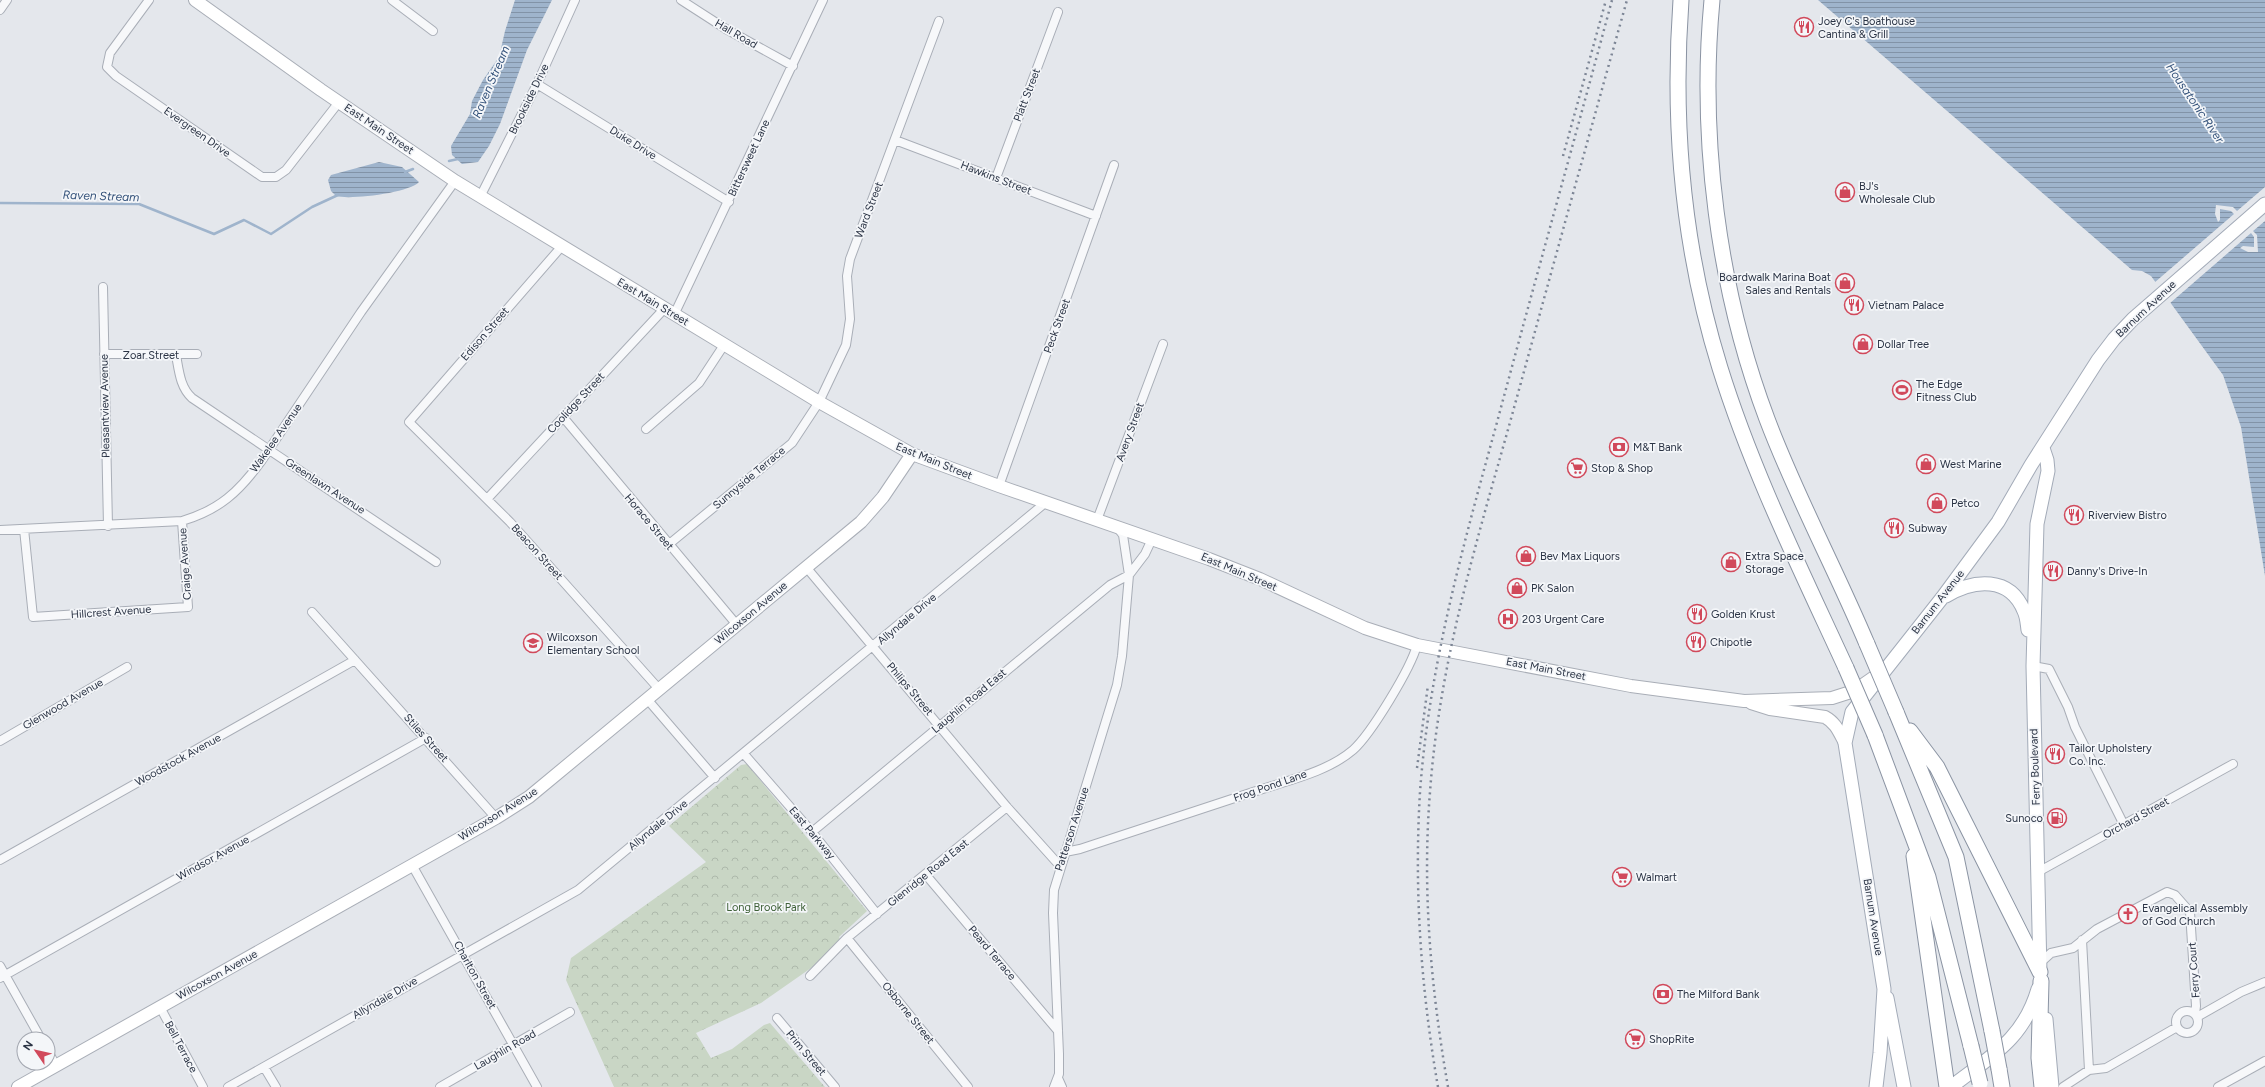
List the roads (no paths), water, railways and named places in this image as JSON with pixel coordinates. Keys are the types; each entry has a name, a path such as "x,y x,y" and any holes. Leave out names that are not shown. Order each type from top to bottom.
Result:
{"highway":[{"path":"1681,0 1678,89 1682,176 1695,266 1716,356 1754,461 1875,735 1908,818 1928,877 1972,1046 1980,1085"},
{"path":"1712,0 1708,76 1713,178 1726,265 1744,348 1771,429 1868,644 1956,857 2002,1087"},
{"path":"1896,712 1937,767 2040,972 2039,1058 2042,1087"},
{"path":"1908,818 1947,1087"}],"main road":[{"name":"East Main Street","path":"195,0 339,102 480,197 819,402 912,454 1045,503 1239,570 1365,628 1417,644 1631,686 1744,701 1832,698 1854,691 1885,670"},
{"name":"Barnum Avenue","path":"1876,1087 1880,1054 1884,989 1845,743 1852,712 1942,598 1998,522 2106,348 2142,311 2265,204"},
{"name":"Ferry Boulevard","path":"2043,448 2047,460 2048,471 2037,524 2033,666 2040,972 2052,1087"},
{"name":"Wilcoxson Avenue","path":"56,1066 496,818 538,790 867,515 912,454"},
{"path":"1942,598 1960,588 1974,584 1989,583 2003,587 2015,596 2021,605 2033,647"},
{"name":"East Main Street","path":"1744,701 1770,709 1825,717 1837,727 1845,743"},
{"path":"1951,1087 2010,1041 2016,1034 2030,1010 2040,972"},
{"path":"1884,989 1891,1012 1904,1087"},
{"path":"1891,1012 1900,1028 1910,1087"},
{"name":"Wilcoxson Avenue","path":"18,1087 47,1071"}],"street":[{"path":"0,10 7,0"},
{"name":"Evergreen Drive","path":"149,0 110,53 107,67 116,76 258,175 271,178 286,170 339,102"},
{"path":"392,0 433,31"},
{"name":"Brookside Drive","path":"480,197 536,84 575,0"},
{"name":"Hall Road","path":"681,0 726,29 793,66"},
{"name":"Bittersweet Lane","path":"669,312 729,202 823,0"},
{"name":"Platt Street","path":"996,178 1058,12"},
{"name":"Ward Street","path":"819,402 842,355 848,335 850,319 847,276 850,259 940,21"},
{"name":"Duke Drive","path":"536,84 729,202"},
{"name":"Hawkins Street","path":"895,140 1096,216"},
{"name":"Peck Street","path":"999,486 1114,164"},
{"name":"Wakelee Avenue","path":"0,530 108,526 182,521 208,513 224,502 247,479 269,450 362,312 455,181"},
{"name":"Edison Street","path":"409,422 562,246"},
{"name":"Pleasantview Avenue","path":"102,287 108,526"},
{"name":"Coolidge Street","path":"488,498 563,417 669,312"},
{"name":"Avery Street","path":"1097,520 1163,344"},
{"path":"646,429 699,383 724,345"},
{"name":"Zoar Street","path":"104,354 197,354"},
{"name":"Greenlawn Avenue","path":"176,355 181,381 187,394 269,450 339,494 436,562"},
{"name":"Sunnyside Terrace","path":"668,545 792,443 819,402"},
{"name":"Horace Street","path":"563,417 668,545 737,625"},
{"name":"Beacon Street","path":"409,422 488,498 659,689"},
{"name":"Allyndale Drive","path":"228,1087 578,890 744,754 1045,503"},
{"name":"Craige Avenue","path":"182,521 188,607"},
{"name":"Patterson Avenue","path":"1054,1087 1058,1078 1058,1031 1053,913 1054,890 1060,866 1066,852 1117,685 1122,656 1129,575 1125,543 1122,532 1117,527"},
{"name":"Hillcrest Avenue","path":"24,529 33,617 188,607"},
{"path":"1129,575 1145,554 1152,539"},
{"name":"Philips Street","path":"806,567 874,646 1007,807 1060,866"},
{"name":"Laughlin Road East","path":"812,832 1110,585 1129,575"},
{"name":"Stiles Street","path":"312,612 496,818"},
{"name":"Frog Pond Lane","path":"1066,852 1080,850 1296,777 1337,760 1352,751 1367,734 1409,665 1417,644"},
{"name":"Woodstock Avenue","path":"0,860 355,660"},
{"path":"2033,666 2050,669 2068,707 2074,727 2124,825"},
{"name":"Glenwood Avenue","path":"0,741 127,667"},
{"path":"647,699 715,778"},
{"name":"Windsor Avenue","path":"2,976 426,738"},
{"name":"East Parkway","path":"744,754 812,832 877,914"},
{"name":"Orchard Street","path":"2038,872 2233,764"},
{"name":"Glenridge Road East","path":"810,976 847,938 926,875 1007,807"},
{"name":"Charlton Street","path":"412,865 464,954 537,1087"},
{"name":"Peard Terrace","path":"926,875 1058,1031"},
{"name":"Ferry Court","path":"2040,972 2051,953 2073,948 2097,929 2167,892 2175,895 2190,912 2196,1015 2198,1024 2192,1032 2182,1032 2177,1027 2176,1019 2181,1013 2188,1011 2196,1015"},
{"name":"Osborne Street","path":"847,938 968,1087"},
{"path":"2082,940 2089,1070"},
{"path":"0,966 2,976 36,1031"},
{"name":"Ferry Court","path":"2196,1015 2241,992 2265,982"},
{"name":"Bell Terrace","path":"160,1007 203,1087"},
{"name":"Laughlin Road","path":"440,1087 514,1046 570,1012"},
{"name":"Prim Street","path":"777,1018 835,1087"},
{"path":"2063,1087 2089,1070 2106,1068 2177,1027"},
{"path":"2218,1087 2265,1061"},
{"path":"264,1067 276,1087"},
{"path":"1058,1078 1062,1087"}],"water":[{"path":"515,0 552,0 527,50 500,124 489,146 478,162 462,164 452,155 451,146 470,114 472,101 483,80 499,57 505,31"},
{"name":"Housatonic River","path":"1818,0 2265,0 2265,576 2241,427 2223,375 2151,276 2142,271 2132,270"},
{"path":"379,162 402,167 419,182 404,189 379,195 343,197 336,196 331,191 328,180 331,175"}],"waterway":[{"name":"Raven Stream","path":"449,161 458,159"},
{"name":"Raven Stream","path":"405,172 413,169"},
{"name":"Raven Stream","path":"0,203 139,204 214,234 244,220 271,234 312,207 338,195"}],"railway":[{"path":"1563,156 1606,0"},
{"path":"1438,1087 1423,977 1420,940 1418,866 1420,792 1424,745 1431,699 1449,607 1471,516 1612,0"},
{"path":"1448,1087 1433,977 1427,866 1430,792 1441,699 1471,562 1627,0"},
{"path":"1417,768 1428,685"}],"place":[{"name":"Joey C's Boathouse Cantina & Grill","path":"1804,27"},
{"name":"BJ's Wholesale Club","path":"1845,192"},
{"name":"Boardwalk Marina Boat Sales and Rentals","path":"1845,283"},
{"name":"Vietnam Palace","path":"1854,305"},
{"name":"Dollar Tree","path":"1863,344"},
{"name":"The Edge Fitness Club","path":"1902,390"},
{"name":"M&T Bank","path":"1619,447"},
{"name":"West Marine","path":"1926,464"},
{"name":"Stop & Shop","path":"1577,468"},
{"name":"Petco","path":"1937,503"},
{"name":"Riverview Bistro","path":"2074,515"},
{"name":"Subway","path":"1894,528"},
{"name":"Bev Max Liquors","path":"1526,556"},
{"name":"Extra Space Storage","path":"1731,562"},
{"name":"Danny's Drive-In","path":"2053,571"},
{"name":"PK Salon","path":"1517,588"},
{"name":"Golden Krust","path":"1697,614"},
{"name":"203 Urgent Care","path":"1508,619"},
{"name":"Chipotle","path":"1696,642"},
{"name":"Wilcoxson Elementary School","path":"533,643"},
{"name":"Tailor Upholstery Co. Inc.","path":"2055,754"},
{"name":"Sunoco","path":"2057,818"},
{"name":"Walmart","path":"1622,877"},
{"name":"Evangelical Assembly of God Church","path":"2128,914"},
{"name":"The Milford Bank","path":"1663,994"},
{"name":"ShopRite","path":"1635,1039"}],"park label":[{"name":"Long Brook Park","path":"766,907"}]}
